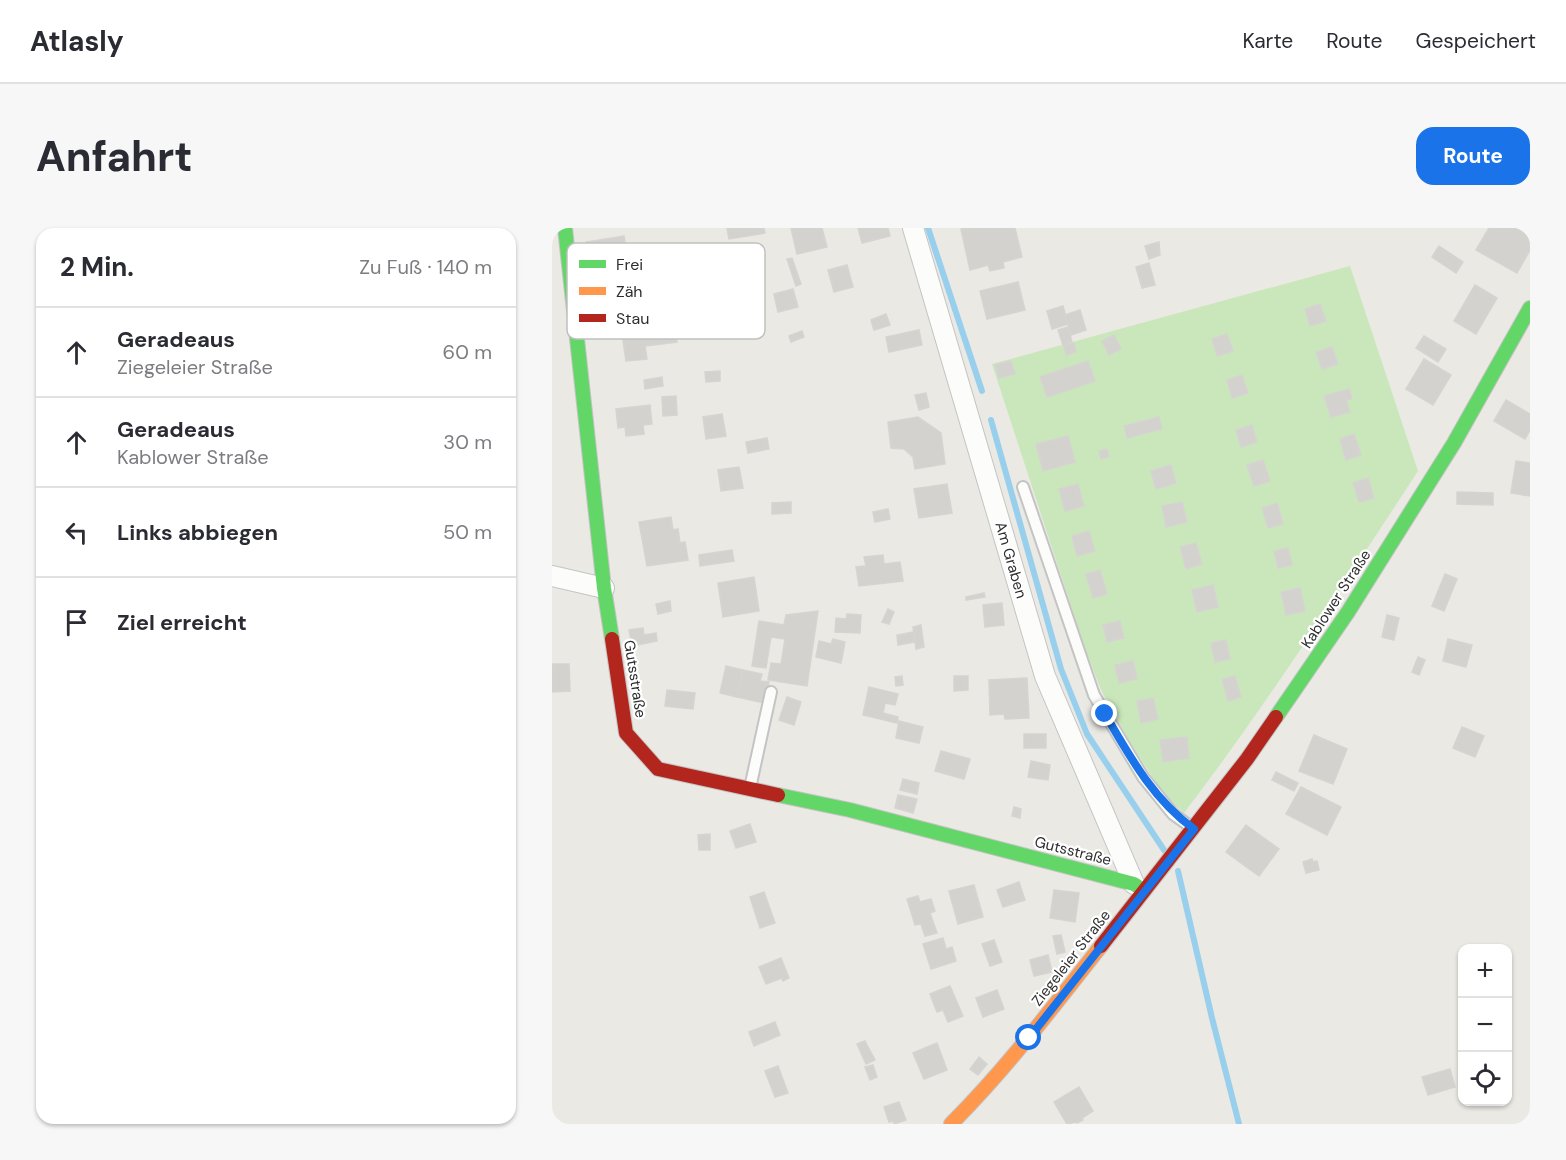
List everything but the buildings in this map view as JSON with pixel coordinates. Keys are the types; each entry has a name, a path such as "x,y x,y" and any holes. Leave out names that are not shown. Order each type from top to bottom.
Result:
{"street":[{"name":"Gutsstraße","path":"565,228 567,246"},
{"name":"Am Graben","path":"913,228 1045,676 1139,888"},
{"name":"Kablower Straße","path":"1139,888 1194,829 1253,751 1348,612 1454,443 1530,308"},
{"name":"Gutsstraße","path":"577,339 604,588 626,733 658,769 850,810 1139,888"},
{"path":"552,576 604,588"},
{"name":"Ziegeleier Straße","path":"951,1124 1029,1038 1139,888"}],"lane":[{"path":"1023,487 1094,695 1124,748 1148,783 1173,814 1194,829"},
{"path":"750,789 771,693"}],"green space":[{"path":"1350,266 1418,471 1275,687 1184,813 1165,797 1102,692 1085,649 992,364"}],"waterway":[{"path":"928,228 982,391"},
{"path":"991,420 1061,669 1087,734 1164,850"},
{"path":"1178,871 1239,1124"}],"traffic: fast":[{"path":"565,228 567,246"},
{"path":"1276,717 1348,612 1454,443 1530,308"},
{"path":"577,339 604,588 612,639"},
{"path":"778,795 850,810 1134,884 1144,891"}],"traffic: slow":[{"path":"951,1124 1010,1060 1101,946"}],"traffic: jam":[{"path":"612,639 626,733 658,769 778,795"},
{"path":"1101,946 1247,759 1276,717"}],"route":[{"path":"1029,1038 1194,829 1173,814 1157,796 1124,748 1105,714"}]}
